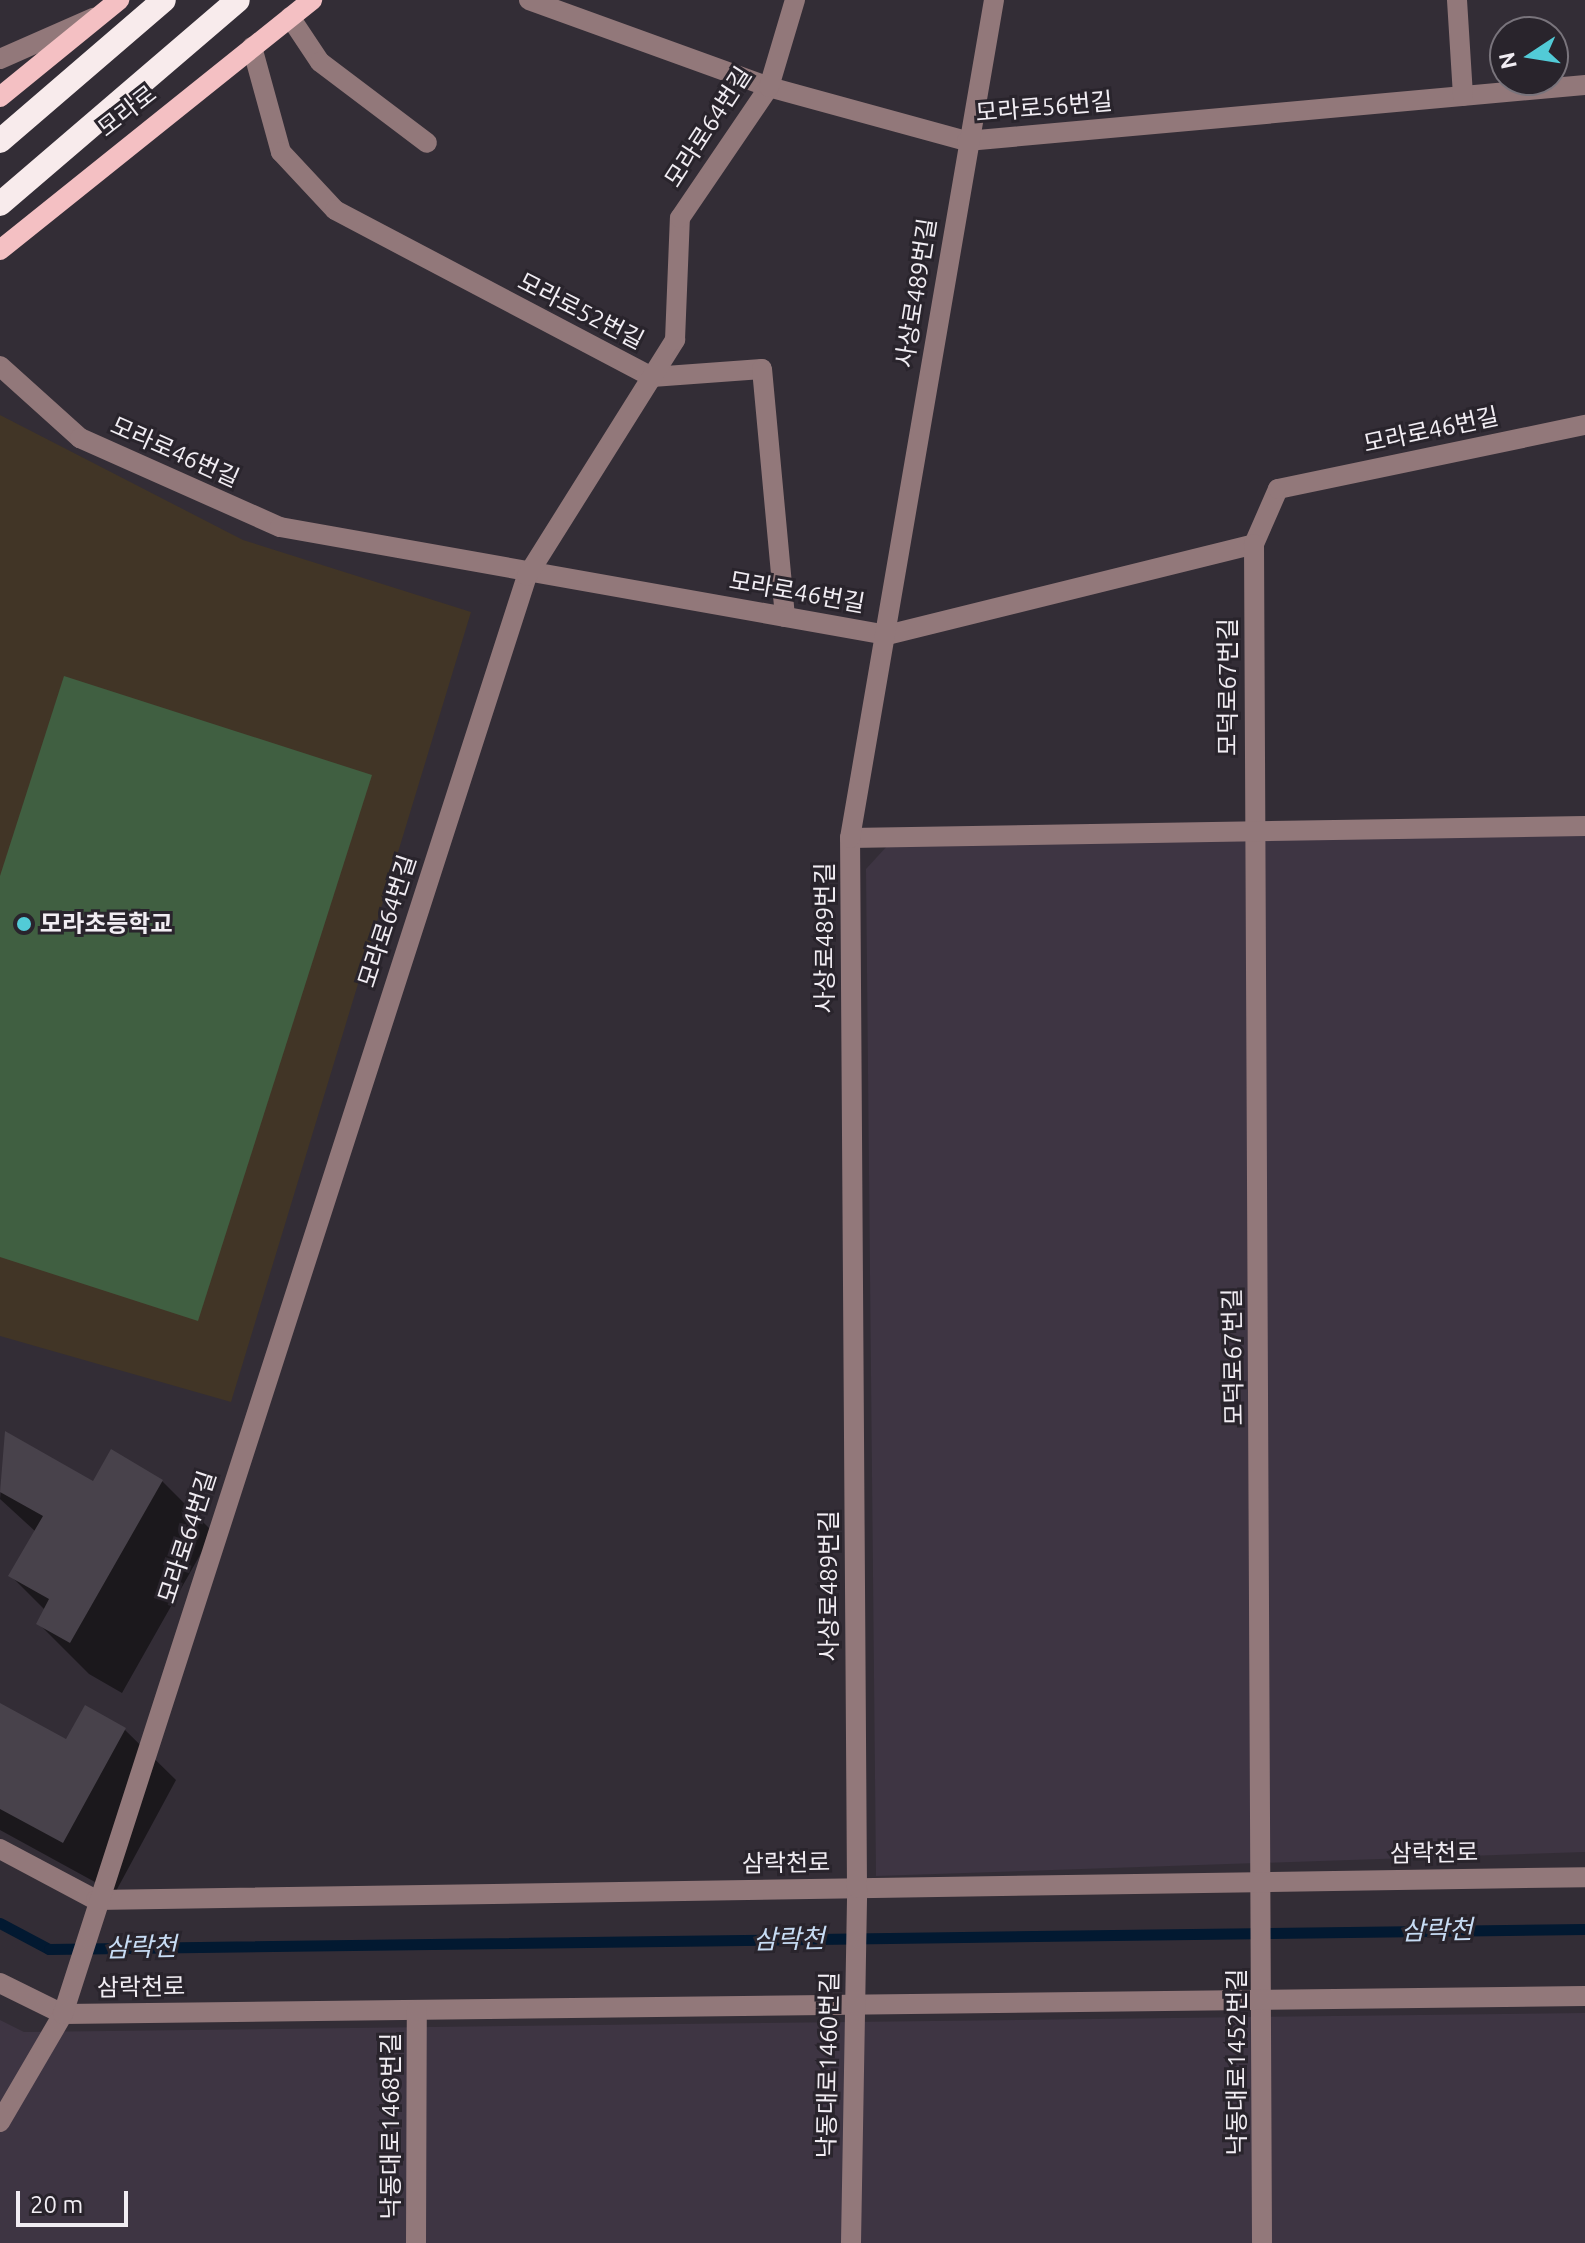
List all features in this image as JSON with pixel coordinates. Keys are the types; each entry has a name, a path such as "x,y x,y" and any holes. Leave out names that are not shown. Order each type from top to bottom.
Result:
{"highway":[{"path":"0,141 164,0"},
{"name":"모라로","path":"0,204 238,0"}],"main road":[{"name":"모라로","path":"0,250 312,0"},
{"path":"0,97 111,6"}],"street":[{"name":"모라로56번길","path":"529,0 769,87 967,141 1585,85"},
{"name":"모라로64번길","path":"0,2122 63,2014 96,1900 527,576 675,340 680,218 769,87 795,0"},
{"name":"사상로489번길","path":"857,1888 850,838 887,635 967,141 994,0"},
{"path":"1457,0 1463,96"},
{"path":"0,59 111,6"},
{"path":"290,17 320,62 427,143"},
{"name":"모라로52번길","path":"252,47 281,152 335,210 652,377 762,369 785,617"},
{"name":"모라로46번길","path":"0,366 80,438 280,527 527,576 566,576 887,635 1254,544 1278,489 1585,425"},
{"name":"모덕로67번길","path":"1254,544 1253,831 1265,1882"},
{"path":"850,838 1585,826"},
{"name":"삼락천로","path":"0,1849 96,1900 1585,1877"},
{"name":"낙동대로1452번길","path":"1262,2243 1265,1882"},
{"name":"낙동대로1460번길","path":"851,2243 857,1888"},
{"name":"삼락천로","path":"0,1983 63,2014 1585,1996"},
{"name":"낙동대로1468번길","path":"416,2243 417,2010"}],"shaded area":[{"path":"0,415 243,540 471,612 231,1402 0,1336"},
{"path":"1585,824 1585,1852 876,1876 866,869 899,833"},
{"path":"1585,2013 1585,2243 0,2243 0,2020 24,2032"}],"green space":[{"path":"64,676 372,775 198,1321 0,1257 0,876"}],"building":[{"path":"5,1431 93,1481 111,1449 163,1480 70,1643 36,1624 49,1599 8,1576 43,1516 0,1492"},
{"path":"0,1703 66,1739 85,1705 126,1728 63,1843 0,1809"}],"waterway":[{"name":"삼락천","path":"0,1923 49,1949 1585,1929"}],"place":[{"name":"모라초등학교","path":"24,924"}]}
